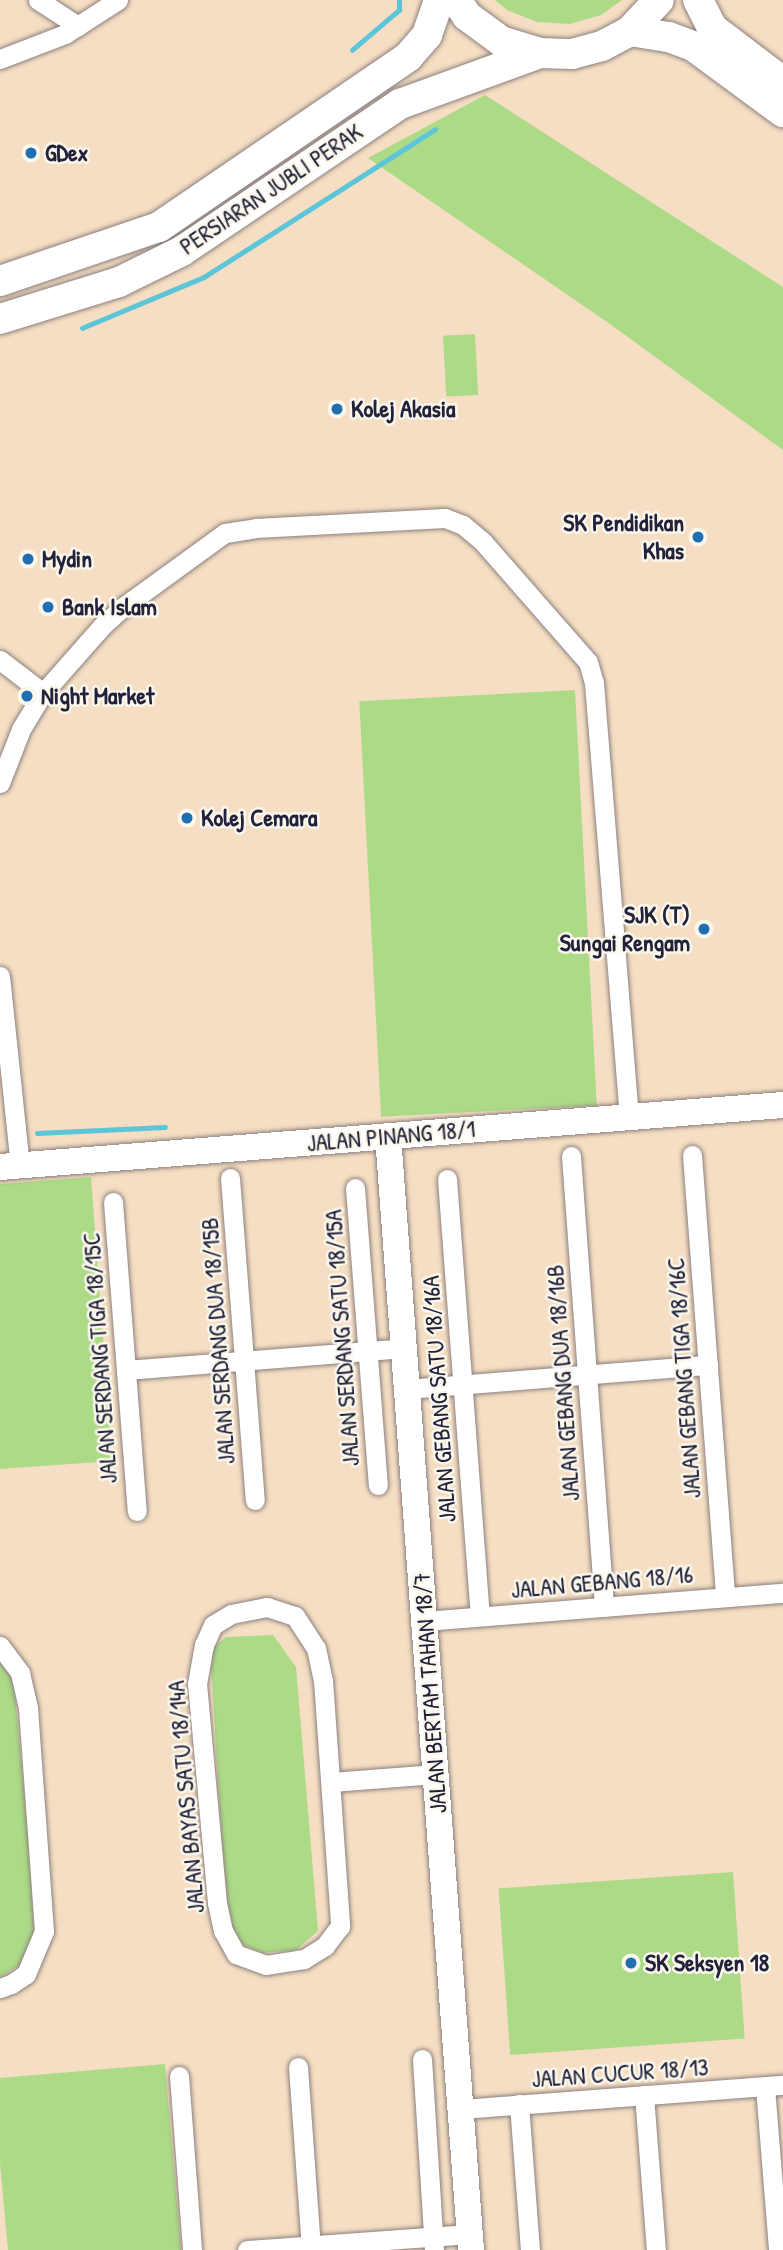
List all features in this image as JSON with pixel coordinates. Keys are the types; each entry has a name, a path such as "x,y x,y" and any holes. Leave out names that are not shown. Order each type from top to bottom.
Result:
{"main road":[{"name":"PERSIARAN JUBLI PERAK","path":"0,281 159,227 408,57 427,35 439,0"},
{"path":"456,0 467,16 501,41 540,53 572,54 602,46 630,31 659,0"},
{"path":"698,0 712,28 783,82"},
{"path":"630,31 669,37 693,46 783,112"},
{"name":"PERSIARAN JUBLI PERAK","path":"0,319 119,282 182,251 400,104 540,53"}],"street":[{"path":"38,0 78,26"},
{"path":"0,59 78,26 118,0"},
{"path":"0,783 21,729 43,693 123,607 225,534 255,528 445,518 463,525 492,552 588,662 594,683 629,1117"},
{"path":"0,660 43,693"},
{"path":"0,976 10,1166"},
{"name":"JALAN PINANG 18/1","path":"10,1166 783,1105"},
{"name":"JALAN BERTAM TAHAN 18/7","path":"388,1136 471,2242"},
{"name":"JALAN GEBANG TIGA 18/16C","path":"692,1155 725,1597"},
{"name":"JALAN GEBANG DUA 18/16B","path":"571,1156 604,1607"},
{"name":"JALAN SERDANG DUA 18/15B","path":"230,1178 255,1500"},
{"name":"JALAN GEBANG SATU 18/16A","path":"447,1179 480,1616"},
{"name":"JALAN SERDANG SATU 18/15A","path":"355,1188 378,1485"},
{"name":"JALAN SERDANG TIGA 18/15C","path":"113,1202 136,1511"},
{"path":"126,1370 404,1348"},
{"path":"407,1389 708,1365"},
{"name":"JALAN GEBANG 18/16","path":"424,1621 783,1593"},
{"name":"JALAN BAYAS SATU 18/14A","path":"267,1607 295,1616 316,1648 323,1681 331,1782 340,1926 325,1946 304,1959 266,1965 236,1954 223,1931 217,1903 197,1684 204,1646 214,1625 231,1614 267,1607"},
{"path":"0,1646 20,1673 28,1708 44,1931 26,1974 11,1984 0,1987"},
{"path":"331,1782 436,1774"},
{"path":"422,2059 434,2244"},
{"path":"298,2067 310,2248"},
{"path":"179,2076 192,2250"},
{"path":"774,2086 778,2250"},
{"name":"JALAN CUCUR 18/13","path":"461,2109 774,2086"},
{"path":"644,2095 656,2250"},
{"path":"519,2104 530,2250"},
{"path":"247,2250 471,2242"}],"green space":[{"path":"495,0 622,0 601,15 570,24 537,22 507,10"},
{"path":"485,95 783,287 783,450 610,324 368,158"},
{"path":"475,334 478,395 446,397 443,336"},
{"path":"575,690 597,1105 381,1117 359,701"},
{"path":"91,1177 112,1461 0,1469 0,1184"},
{"path":"273,1635 296,1667 318,1931 296,1950 263,1953 239,1943 227,1923 210,1650 226,1637"},
{"path":"0,1655 13,1674 37,1927 21,1964 0,1977"},
{"name":"SK Seksyen 18","path":"733,1872 745,2039 510,2055 499,1888"},
{"path":"165,2064 181,2250 8,2250 0,2163 0,2078"}],"waterway":[{"path":"352,50 399,10 399,0"},
{"path":"82,328 204,277 435,129"},
{"path":"37,1133 165,1127"}],"place":[{"name":"GDex","path":"31,153"},
{"name":"Kolej Akasia","path":"337,409"},
{"name":"SK Pendidikan Khas","path":"698,537"},
{"name":"Mydin","path":"28,559"},
{"name":"Bank Islam","path":"48,607"},
{"name":"Night Market","path":"27,696"},
{"name":"Kolej Cemara","path":"187,818"},
{"name":"SJK (T) Sungai Rengam","path":"704,929"},
{"name":"SK Seksyen 18","path":"631,1963"}]}
